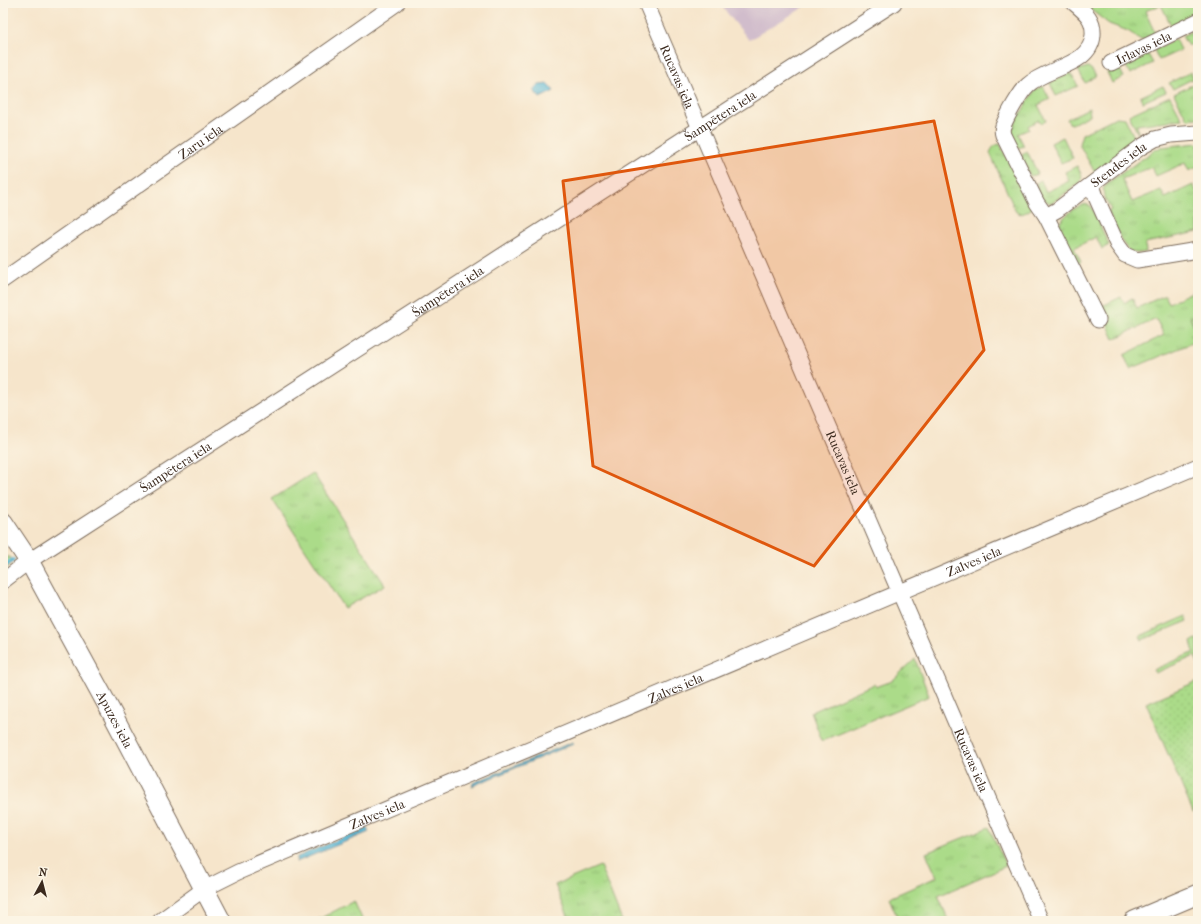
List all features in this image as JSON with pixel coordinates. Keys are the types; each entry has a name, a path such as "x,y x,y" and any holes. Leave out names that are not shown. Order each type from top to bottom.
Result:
{"street":[{"name":"Zaru iela","path":"3,280 397,3"},
{"name":"Rucavas iela","path":"646,3 1040,921"},
{"name":"Šampētera iela","path":"3,581 29,561 894,3"},
{"path":"1074,3 1087,14 1094,26 1093,39 1088,50 1069,64 1040,77 1028,85 1016,101 1002,127 1002,135 1037,203 1046,216 1098,320"},
{"name":"Irlavas iela","path":"1111,63 1198,20"},
{"name":"Stendes iela","path":"1046,216 1092,185 1141,147 1155,139 1198,133"},
{"path":"1092,185 1117,244 1125,255 1137,260 1198,250"},
{"name":"Zalves iela","path":"160,921 204,889 238,872 464,778 1198,466"},
{"name":"Apuzes iela","path":"3,522 29,561 114,717 221,921"},
{"path":"1134,921 1198,894"}],"highlighted area":[{"path":"934,121 984,350 814,566 593,466 563,181"}],"shaded area":[{"path":"719,3 811,3 749,40"}],"green space":[{"path":"1082,3 1198,3 1198,17 1178,26 1171,25 1161,5 1145,11 1155,33 1147,40 1141,40 1128,31 1109,24"},
{"path":"1198,28 1198,41 1188,46 1182,36"},
{"path":"1176,39 1181,50 1159,60 1154,50"},
{"path":"1147,53 1153,63 1130,74 1125,64"},
{"path":"1118,66 1124,77 1112,83 1107,72"},
{"path":"1088,67 1096,76 1085,83 1078,70"},
{"path":"1191,72 1194,78 1173,89 1169,83"},
{"path":"1071,73 1078,86 1056,96 1050,83"},
{"path":"1198,82 1198,118 1187,119 1174,94"},
{"path":"1043,86 1050,99 1038,105 1046,121 1041,123 1039,120 1028,126 1029,129 1018,134 1024,146 1018,148 1011,134 1014,125 1035,90"},
{"path":"1163,86 1166,92 1143,102 1140,97"},
{"path":"1170,96 1182,119 1137,125 1138,134 1129,115"},
{"path":"1089,108 1090,115 1072,124 1069,123 1067,119"},
{"path":"1116,117 1125,118 1136,141 1134,146 1100,172 1094,171 1079,144 1082,134"},
{"path":"1063,137 1073,158 1061,163 1051,143"},
{"path":"1198,143 1198,167 1189,171 1185,163 1156,176 1152,167 1122,179 1132,202 1161,190 1165,198 1193,185 1198,194 1198,232 1145,243 1146,252 1136,253 1130,251 1123,244 1108,211 1111,210 1104,197 1103,189 1109,182 1161,147"},
{"path":"1000,144 1032,206 1031,209 1024,213 1020,214 1016,212 990,153 996,145"},
{"path":"1027,151 1038,174 1030,176 1021,156"},
{"path":"1077,166 1082,176 1080,182 1052,203 1046,201 1040,196 1036,183 1041,180 1046,192 1069,181 1065,172"},
{"path":"1085,204 1091,206 1109,245 1102,249 1096,237 1074,248 1081,262 1074,265 1058,226 1070,212"},
{"path":"1198,289 1198,316 1190,318 1198,336 1198,356 1192,343 1130,369 1124,355 1164,335 1156,319 1114,339 1103,314 1102,306 1121,297 1124,303 1132,298 1137,308 1165,295 1169,303"},
{"path":"1198,316 1198,336 1190,317"},
{"path":"313,473 385,585 344,608 272,499"},
{"path":"10,557 13,562 3,572 3,560"},
{"path":"1186,616 1188,621 1142,640 1140,636"},
{"path":"1196,639 1198,640 1198,664 1195,656 1155,673 1153,670 1194,652 1191,642"},
{"path":"915,659 929,696 822,741 811,712 874,684 876,687 892,681"},
{"path":"1198,681 1198,810 1193,812 1146,703"},
{"path":"989,827 1006,866 938,896 949,921 899,921 889,898 937,877 926,853"},
{"path":"600,866 622,921 570,921 555,885"},
{"path":"354,901 363,921 315,921"}],"water":[{"path":"548,84 554,91 540,98 533,90 539,85"},
{"path":"573,742 573,744 472,786 473,783"},
{"path":"367,827 369,832 296,862 297,857"}],"waterway":[{"path":"3,567 13,560"}]}
